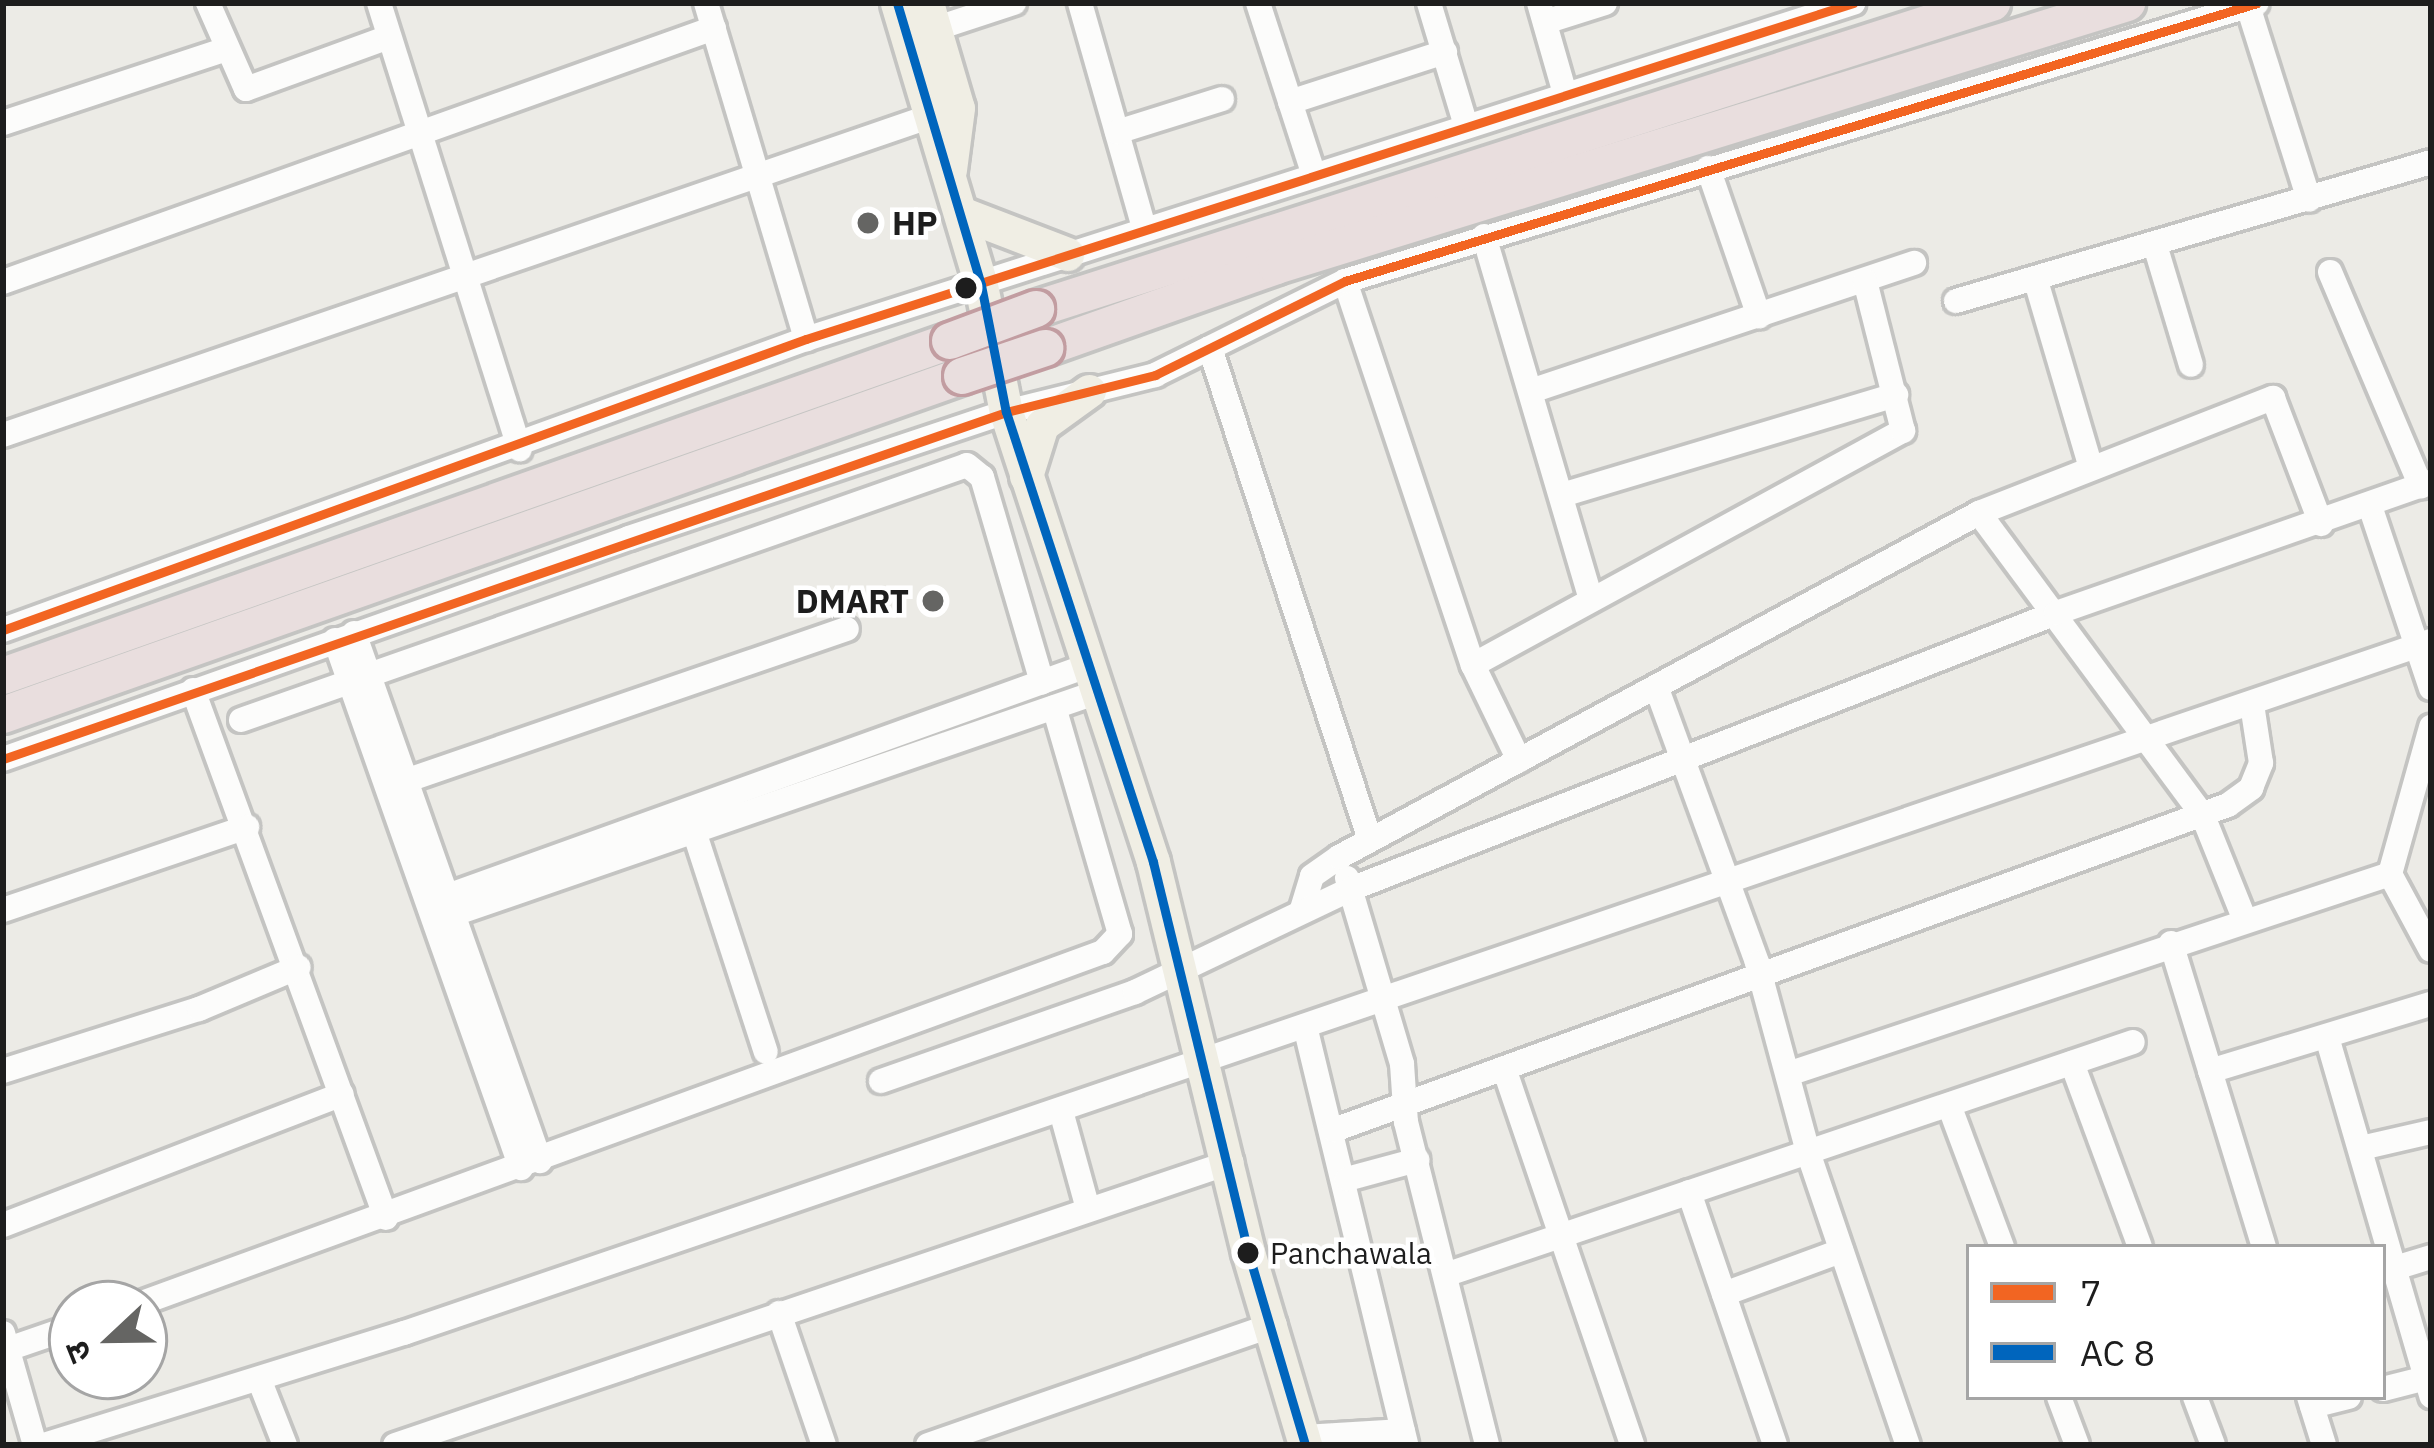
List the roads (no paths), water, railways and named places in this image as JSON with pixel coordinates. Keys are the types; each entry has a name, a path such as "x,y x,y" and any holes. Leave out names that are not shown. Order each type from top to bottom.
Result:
{"highway":[{"path":"3,676 1036,310 1992,3"},
{"path":"3,715 1276,266 2127,3"}],"main road":[{"path":"897,3 923,24 958,108 950,172"},
{"path":"923,24 928,117 950,172 981,285 1006,412 1088,681 1153,862 1231,1162 1249,1252 1275,1324 1305,1441"},
{"path":"961,213 1067,254"},
{"path":"1027,478 1042,425 1089,392"}],"street":[{"path":"208,3 239,82 256,90 389,37"},
{"path":"379,3 520,448"},
{"path":"706,3 806,339"},
{"path":"923,24 1014,3"},
{"path":"1080,3 1144,227"},
{"path":"1430,3 1466,122"},
{"path":"1564,90 1542,13 1605,3"},
{"path":"3,630 520,448 806,339 1814,9 1852,3"},
{"path":"1262,4 1312,172"},
{"path":"3,759 345,636 1006,412 1155,375 1346,280 2252,4 2308,200"},
{"path":"3,282 421,139 714,28"},
{"path":"3,123 227,49"},
{"path":"1290,102 1445,52"},
{"path":"1117,132 1222,99"},
{"path":"3,435 928,117"},
{"path":"1956,301 2431,162"},
{"path":"1708,168 1759,316"},
{"path":"1484,236 1591,599"},
{"path":"2155,245 2191,365"},
{"path":"1531,391 1913,263"},
{"path":"880,1081 1179,970 1351,889 1684,763 2056,613 2426,484 2330,272"},
{"path":"1346,280 1473,665 1519,760"},
{"path":"1473,665 1903,430 1865,280"},
{"path":"2036,281 2091,468"},
{"path":"1210,348 1370,840"},
{"path":"1562,495 1895,395"},
{"path":"1302,909 1312,876 1339,857 1979,513 2273,398 2321,524"},
{"path":"241,721 967,465 982,477 1042,682"},
{"path":"2370,506 2424,644 2431,688"},
{"path":"1979,513 2151,737 2203,815 2244,917"},
{"path":"408,780 847,629"},
{"path":"345,636 531,1165"},
{"path":"48,1337 7,1355 40,1445 259,1379 1061,1111 2424,644"},
{"path":"360,680 408,780 454,904 531,1165"},
{"path":"454,904 1042,682 1088,681"},
{"path":"454,904 694,831 1054,707 1088,681"},
{"path":"1657,689 1760,976 1791,1073 1808,1152 1908,1445"},
{"path":"193,690 248,827 386,1218"},
{"path":"1334,1130 2203,815 2252,788 2261,763 2252,704"},
{"path":"168,1294 531,1165 1116,943 1120,934 1054,707"},
{"path":"2431,727 2390,874 2431,950"},
{"path":"3,910 248,827"},
{"path":"694,831 766,1052"},
{"path":"1339,857 1402,1064 1404,1104 1487,1445"},
{"path":"1791,1073 2244,917 2390,874"},
{"path":"2171,943 2263,1244"},
{"path":"3,1071 199,1009 298,967"},
{"path":"2210,1071 2431,1004"},
{"path":"1305,1441 1404,1438 1347,1179 1306,1026"},
{"path":"2327,1037 2428,1387 2386,1389"},
{"path":"1444,1274 2133,1042"},
{"path":"2072,1063 2139,1244"},
{"path":"1504,1068 1632,1445"},
{"path":"3,1226 343,1094"},
{"path":"1949,1105 2001,1244"},
{"path":"1061,1111 1088,1208"},
{"path":"2361,1148 2431,1132"},
{"path":"1347,1179 1417,1160"},
{"path":"394,1445 1231,1162"},
{"path":"1689,1192 1775,1445"},
{"path":"1724,1294 1841,1251"},
{"path":"2395,1268 2431,1257"},
{"path":"779,1312 824,1445"},
{"path":"928,1445 1275,1324"},
{"path":"259,1379 285,1445"},
{"path":"2060,1400 2078,1445"},
{"path":"2196,1400 2213,1445"},
{"path":"2311,1402 2324,1445"}],"place":[{"name":"HP","path":"868,223"},
{"name":"DMART","path":"933,601"},
{"name":"Panchawala","path":"1248,1253"}]}
